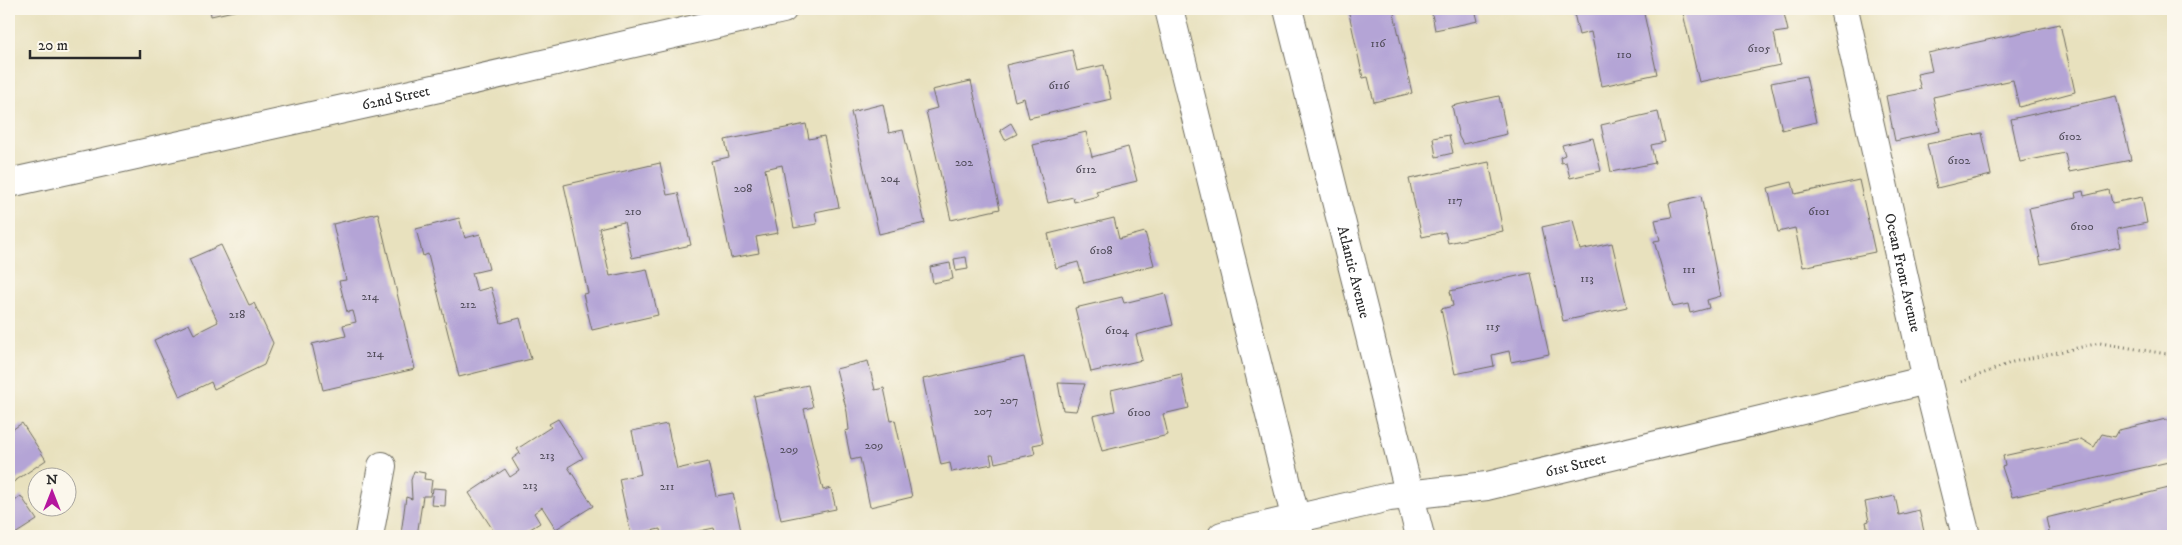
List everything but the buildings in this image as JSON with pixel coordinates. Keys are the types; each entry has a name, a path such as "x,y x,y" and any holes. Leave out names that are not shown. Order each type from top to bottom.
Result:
{"main road":[{"name":"62nd Street","path":"9,182 443,87 782,9"},
{"path":"1169,9 1298,528"},
{"name":"Atlantic Avenue","path":"1288,9 1420,536"},
{"name":"Ocean Front Avenue","path":"1844,9 1929,387 1966,536"},
{"name":"61st Street","path":"1222,536 1298,528 1410,494 1487,486 1929,387"},
{"path":"369,536 382,466"}],"path":[{"path":"1929,387 2013,362 2100,343 2173,355"}]}
